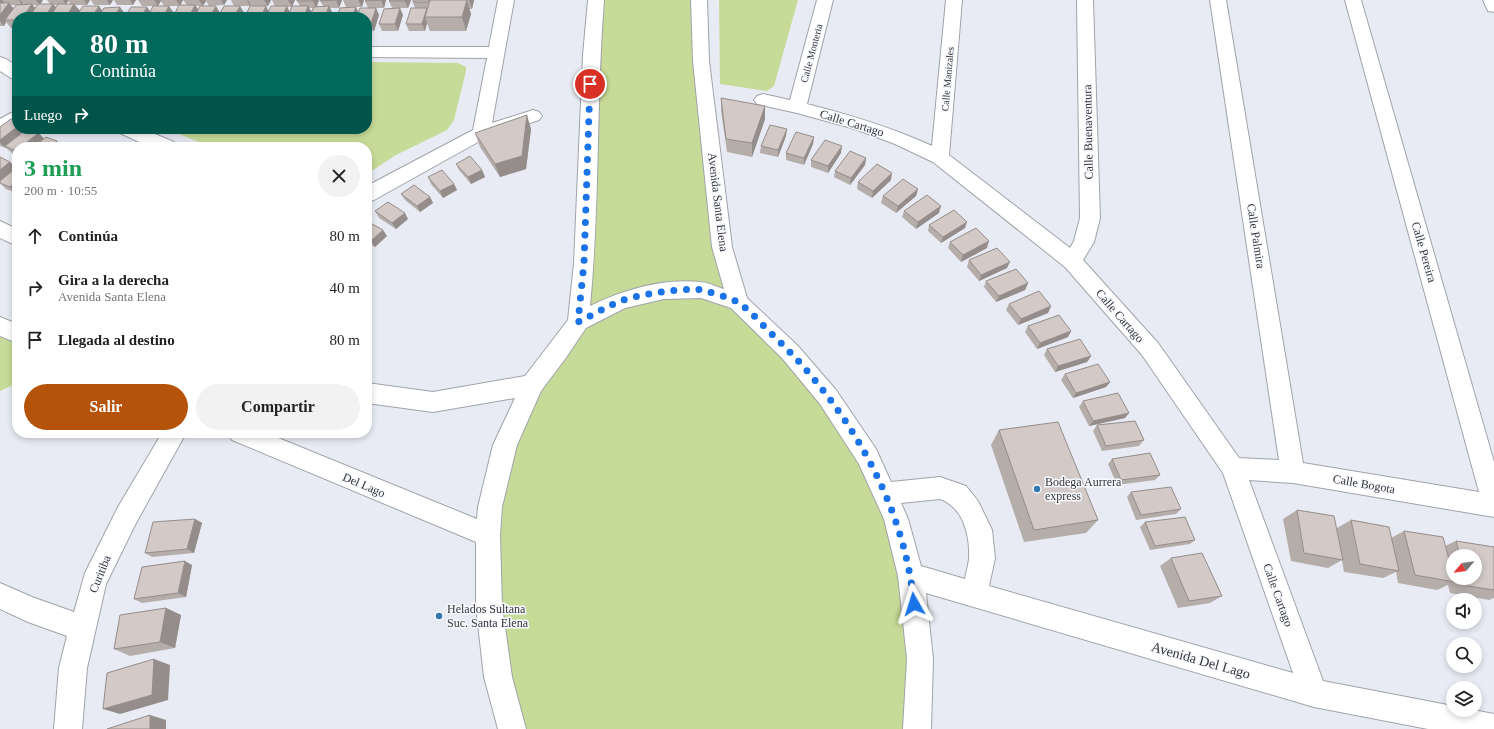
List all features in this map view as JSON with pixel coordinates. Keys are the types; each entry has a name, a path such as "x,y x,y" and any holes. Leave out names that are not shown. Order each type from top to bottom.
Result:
{"street":[{"path":"481,133 506,0"},
{"path":"512,729 498,677 489,606 488,536 490,507 505,445 532,385 557,353 578,322 584,263 591,55 596,0"},
{"name":"Avenida Santa Elena","path":"699,0 701,61 722,247 738,302 790,352 828,397 868,457 896,519 911,576 920,659 917,729"},
{"name":"Calle Monteria","path":"797,107 825,0"},
{"name":"Calle Manizales","path":"940,157 954,0"},
{"name":"Calle Buenaventura","path":"1072,261 1084,242 1090,218 1084,0"},
{"name":"Calle Palmira","path":"1218,0 1293,472"},
{"name":"Calle Pereira","path":"1354,0 1494,505"},
{"path":"1491,0 1494,7"},
{"path":"372,52 495,53"},
{"path":"0,59 12,58"},
{"path":"0,63 12,71"},
{"name":"Calle Cartago","path":"763,100 797,107 860,124 901,139 940,157 1072,261 1150,349 1233,468 1314,693"},
{"path":"372,192 481,133 533,116"},
{"path":"0,128 12,120"},
{"path":"137,134 155,142"},
{"path":"0,229 12,235"},
{"path":"578,322 620,301 664,291 700,290 738,302"},
{"path":"0,326 12,332"},
{"path":"372,394 433,402 532,385"},
{"name":"Curitiba","path":"68,729 73,668 94,582 127,515 171,438"},
{"name":"Del Lago","path":"252,438 488,536"},
{"name":"Calle Bogota","path":"1233,468 1293,472 1494,505"},
{"path":"885,494 940,488 957,494 969,509 980,530 982,558 974,594"},
{"name":"Avenida Del Lago","path":"911,576 1314,693 1494,728"},
{"path":"0,596 28,609 83,629"}],"green space":[{"path":"596,0 699,0 738,302 790,352 896,519 917,729 512,729 489,606 505,445 578,322"},
{"path":"719,0 798,0 774,86 767,91 720,84"},
{"path":"372,62 458,63 466,67 454,120 447,130 396,155 372,171 372,142 199,142 179,134 372,134"},
{"path":"0,326 12,332 12,385 0,391"}],"building":[{"path":"313,0 313,1 297,1"},
{"path":"390,0 406,0 389,1"},
{"path":"413,0 429,0 429,2 413,2"},
{"path":"430,0 467,0 462,17 425,17"},
{"path":"0,3 9,3 0,15"},
{"path":"32,4 26,12 12,12 12,20 5,20 16,5"},
{"path":"38,4 53,4 48,12 32,12"},
{"path":"58,4 74,4 69,12 53,12"},
{"path":"179,5 195,5 192,12 176,12"},
{"path":"83,6 99,6 95,12 79,12"},
{"path":"153,6 169,6 166,12 150,12"},
{"path":"200,6 216,6 213,12 197,12"},
{"path":"224,6 240,6 237,12 221,12"},
{"path":"250,6 266,6 263,12 247,12"},
{"path":"271,6 287,6 284,12 268,12"},
{"path":"292,6 308,6 306,12 290,12"},
{"path":"329,6 327,12 312,12 314,7"},
{"path":"120,7 117,12 101,12 104,8"},
{"path":"131,7 147,7 144,12 128,12"},
{"path":"356,7 354,12 339,12 340,8"},
{"path":"360,8 376,8 372,21 372,12 359,12"},
{"path":"400,8 395,24 379,24 384,9"},
{"path":"411,8 427,8 422,24 406,24"},
{"path":"721,98 765,106 752,143 726,139"},
{"path":"527,115 522,156 495,164 475,133"},
{"path":"12,120 12,131 0,140 0,127"},
{"path":"770,125 787,129 778,150 761,146"},
{"path":"796,132 814,137 804,158 786,153"},
{"path":"21,134 38,134 27,142 12,142 12,149 5,146"},
{"path":"46,137 57,141 56,142 40,142"},
{"path":"825,140 842,146 828,166 811,160"},
{"path":"850,151 866,158 851,178 835,171"},
{"path":"470,156 482,170 468,177 456,164"},
{"path":"0,157 10,162 0,170"},
{"path":"877,164 892,173 873,191 858,182"},
{"path":"442,170 454,184 440,191 428,177"},
{"path":"12,171 12,185 10,187 0,183 0,181"},
{"path":"903,179 918,189 898,206 883,196"},
{"path":"414,185 430,197 417,206 401,194"},
{"path":"927,195 941,206 918,222 904,211"},
{"path":"388,202 405,213 392,223 375,211"},
{"path":"954,210 967,222 943,237 929,225"},
{"path":"372,224 383,230 372,240"},
{"path":"976,228 989,241 963,255 950,242"},
{"path":"997,248 1010,262 981,275 969,260"},
{"path":"1016,269 1028,283 999,296 986,281"},
{"path":"1039,291 1051,306 1021,319 1009,304"},
{"path":"1059,315 1071,331 1040,343 1028,326"},
{"path":"1080,339 1091,356 1058,366 1047,349"},
{"path":"1098,364 1110,382 1076,393 1065,374"},
{"path":"1118,393 1129,413 1093,421 1083,401"},
{"path":"1135,421 1144,440 1106,446 1097,425"},
{"name":"Bodega Aurrera express","path":"1058,422 1098,520 1034,530 999,430"},
{"path":"1150,453 1160,475 1121,480 1112,459"},
{"path":"1171,487 1181,509 1141,515 1131,492"},
{"path":"1297,510 1334,516 1343,560 1304,553"},
{"path":"1185,517 1195,540 1155,546 1145,522"},
{"path":"195,519 187,549 145,553 153,522"},
{"path":"1351,520 1389,527 1399,571 1360,564"},
{"path":"1404,531 1443,537 1446,549 1446,580 1415,575"},
{"path":"1456,541 1494,547 1494,590 1468,586 1482,585 1482,549 1458,549"},
{"path":"1202,553 1222,596 1189,601 1171,558"},
{"path":"185,561 178,593 134,599 142,567"},
{"path":"166,608 160,642 114,649 120,615"},
{"path":"154,659 152,695 103,709 107,673"},
{"path":"150,715 150,729 107,729"}],"place":[{"name":"Bodega Aurrera express","path":"1037,489"},
{"name":"Helados Sultana Suc. Santa Elena","path":"439,616"}],"route":[{"path":"590,84 584,263 578,322 620,301 664,291 700,290 738,302 790,352 828,397 868,457 896,519 911,576 914,604"}]}
